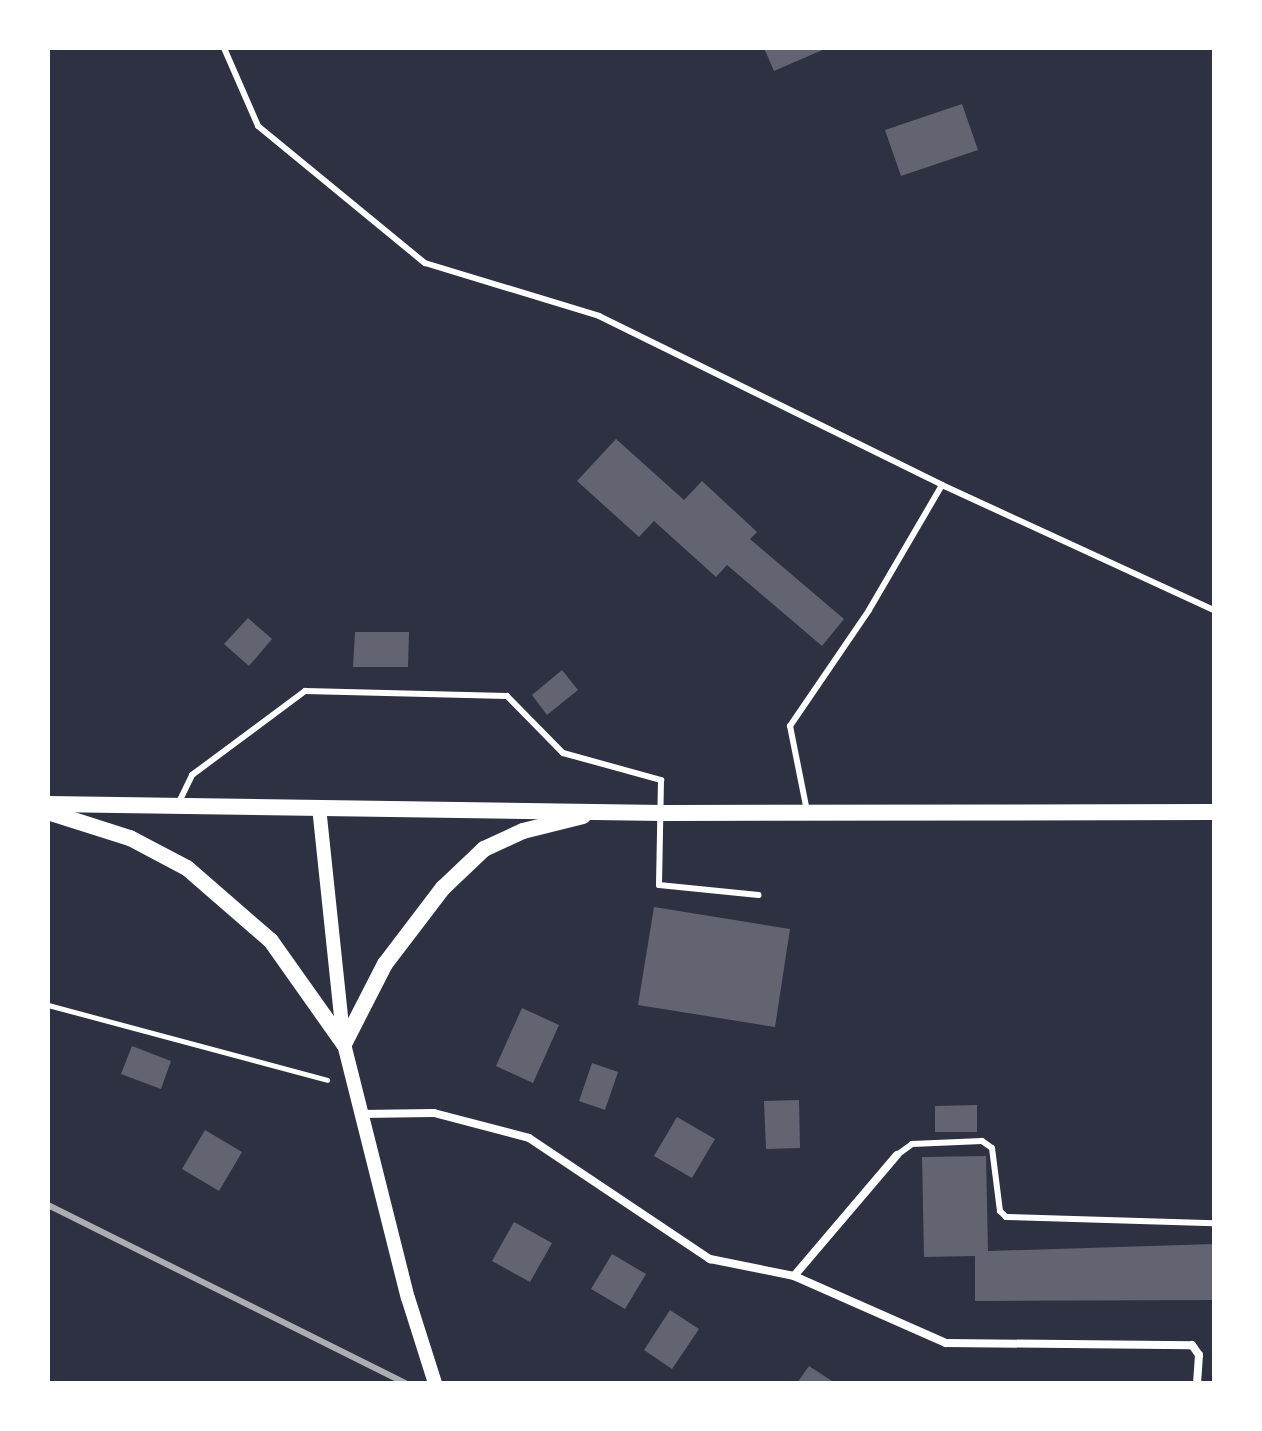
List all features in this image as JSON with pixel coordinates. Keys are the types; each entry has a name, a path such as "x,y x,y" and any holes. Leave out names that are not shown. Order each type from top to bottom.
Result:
{"main road":[{"path":"48,804 663,813 1214,812"},
{"path":"48,812 130,838 187,868 271,941 344,1044 385,964 443,888 484,849 523,831 604,811"}],"street":[{"path":"319,807 344,1044 359,1114 435,1383"},
{"path":"359,1114 434,1113 529,1138 710,1259 794,1276 946,1343 1192,1345 1199,1355 1197,1383"},
{"path":"794,1276 897,1155"}],"lane":[{"path":"224,48 258,126 425,263 599,316 942,485 1214,610"},
{"path":"807,812 790,726 869,610 942,485"},
{"path":"177,805 192,775 305,691 507,696 563,753 661,780 663,813 659,885 758,895"},
{"path":"897,1155 912,1144 982,1141 992,1148 1000,1211 1006,1217 1214,1223"}],"path":[{"path":"48,1005 327,1080"}],"building":[{"path":"764,48 827,48 774,71"},
{"path":"962,104 978,150 901,176 885,130"},
{"path":"616,439 684,500 702,481 757,532 750,539 844,619 822,646 727,565 716,577 654,521 639,537 577,481"},
{"path":"248,618 272,639 249,666 224,644"},
{"path":"355,632 409,632 408,667 353,667"},
{"path":"562,670 578,690 547,715 532,695"},
{"path":"654,907 790,929 775,1027 638,1005"},
{"path":"522,1008 559,1025 533,1083 496,1066"},
{"path":"132,1046 171,1061 161,1089 121,1074"},
{"path":"592,1063 618,1072 605,1110 579,1101"},
{"path":"799,1100 800,1148 766,1149 764,1101"},
{"path":"977,1105 977,1132 935,1132 935,1106"},
{"path":"677,1117 715,1139 692,1178 654,1156"},
{"path":"205,1130 242,1152 219,1191 182,1169"},
{"path":"986,1156 988,1251 1214,1244 1214,1300 975,1301 975,1256 924,1257 922,1157"},
{"path":"514,1222 552,1243 530,1282 492,1261"},
{"path":"612,1254 646,1274 625,1309 591,1289"},
{"path":"670,1310 699,1329 672,1369 644,1350"},
{"path":"809,1366 835,1383 797,1383"}],"railway":[{"path":"48,1205 405,1383"}]}
